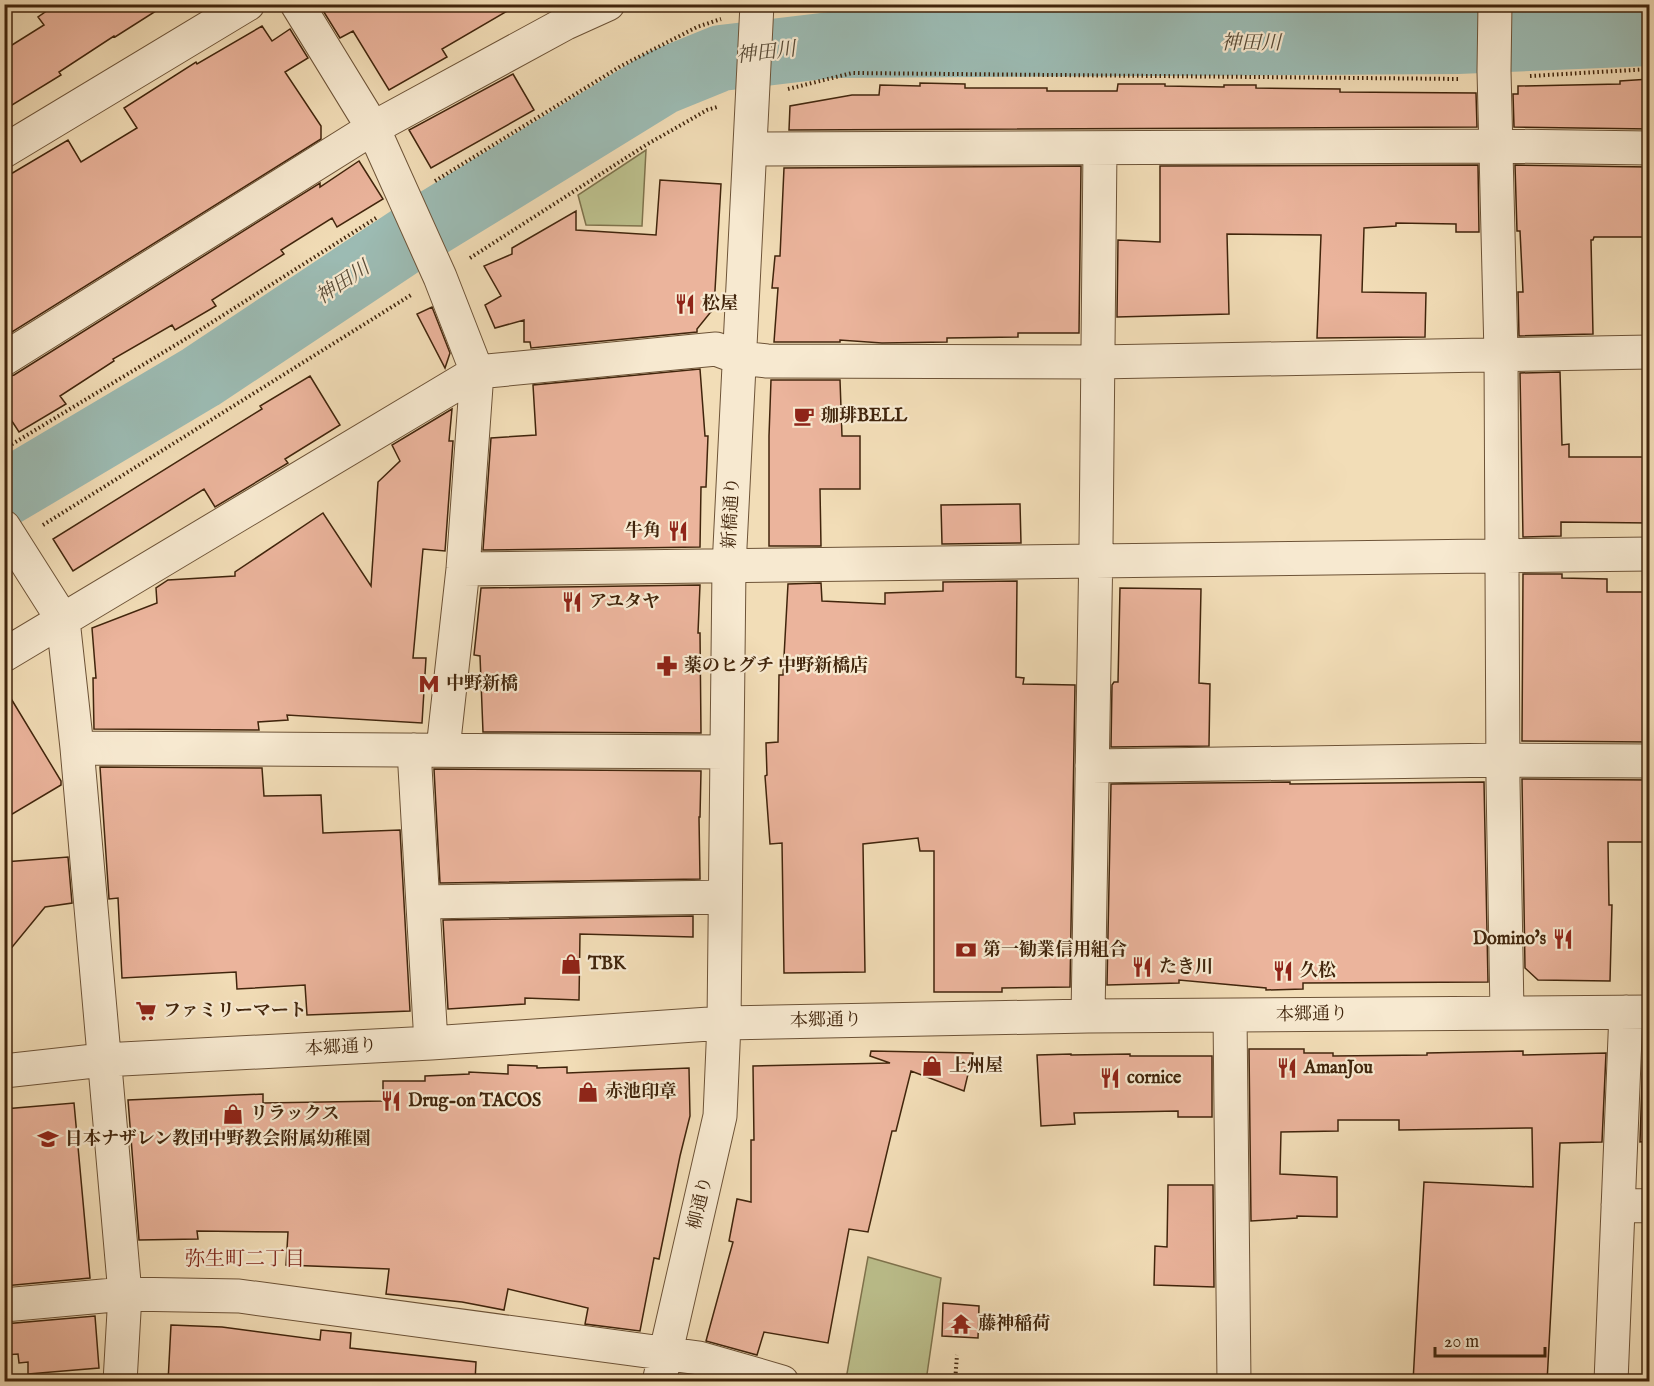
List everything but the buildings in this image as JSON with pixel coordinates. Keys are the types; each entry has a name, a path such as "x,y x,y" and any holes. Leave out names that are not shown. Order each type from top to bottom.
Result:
{"street":[{"path":"4,151 248,4"},
{"path":"297,4 373,128 438,274 477,372 463,569 429,750 424,902 431,1043"},
{"path":"4,359 373,128 561,14 608,4"},
{"path":"1495,4 1494,75 1501,354 1503,760 1508,1013"},
{"name":"新橋通り","path":"724,1023 729,567 757,13"},
{"path":"751,149 1497,146 1650,148"},
{"path":"1088,1016 1100,148"},
{"path":"4,655 477,372 716,349 740,358 766,361 1098,362 1650,352"},
{"path":"8,538 63,620 124,1294 120,1382"},
{"path":"463,569 1650,554"},
{"path":"76,748 726,752"},
{"path":"1092,766 1503,760 1650,761"},
{"path":"424,902 724,897"},
{"path":"1611,1382 1634,1205 1638,1012"},
{"name":"本郷通り","path":"4,1071 103,1060 431,1043 724,1023 1088,1016 1638,1012"},
{"path":"1230,1016 1234,1382"},
{"name":"柳通り","path":"663,1368 720,1116 724,1023"},
{"path":"4,1305 124,1294 239,1296 663,1368 699,1358 782,1382"}],"path":[{"path":"8,538 676,128 707,110 753,94 852,73 1494,75 1650,69"},
{"path":"955,1382 957,1355"}],"green space":[{"path":"646,150 642,226 586,225 578,195"},
{"path":"868,1257 941,1278 926,1381 855,1382 846,1379"}],"waterway":[{"name":"神田川","path":"4,494 201,377 431,224 662,82 721,58 831,45 1457,41 1650,33"}],"place":[{"name":"松屋","path":"685,304"},
{"name":"珈琲BELL","path":"804,416"},
{"name":"牛角","path":"678,531"},
{"name":"アユタヤ","path":"572,602"},
{"name":"薬のヒグチ 中野新橋店","path":"667,666"},
{"name":"中野新橋","path":"429,684"},
{"name":"Domino's","path":"1563,939"},
{"name":"第一勧業信用組合","path":"966,950"},
{"name":"TBK","path":"571,964"},
{"name":"たき川","path":"1142,967"},
{"name":"久松","path":"1283,971"},
{"name":"ファミリーマート","path":"146,1011"},
{"name":"上州屋","path":"932,1066"},
{"name":"AmanJou","path":"1287,1068"},
{"name":"cornice","path":"1110,1078"},
{"name":"赤池印章","path":"588,1092"},
{"name":"Drug-on TACOS","path":"391,1101"},
{"name":"リラックス","path":"233,1114"},
{"name":"日本ナザレン教団中野教会附属幼稚園","path":"48,1139"},
{"name":"藤神稲荷","path":"961,1324"}],"district":[{"name":"弥生町二丁目","path":"245,1259"}]}
